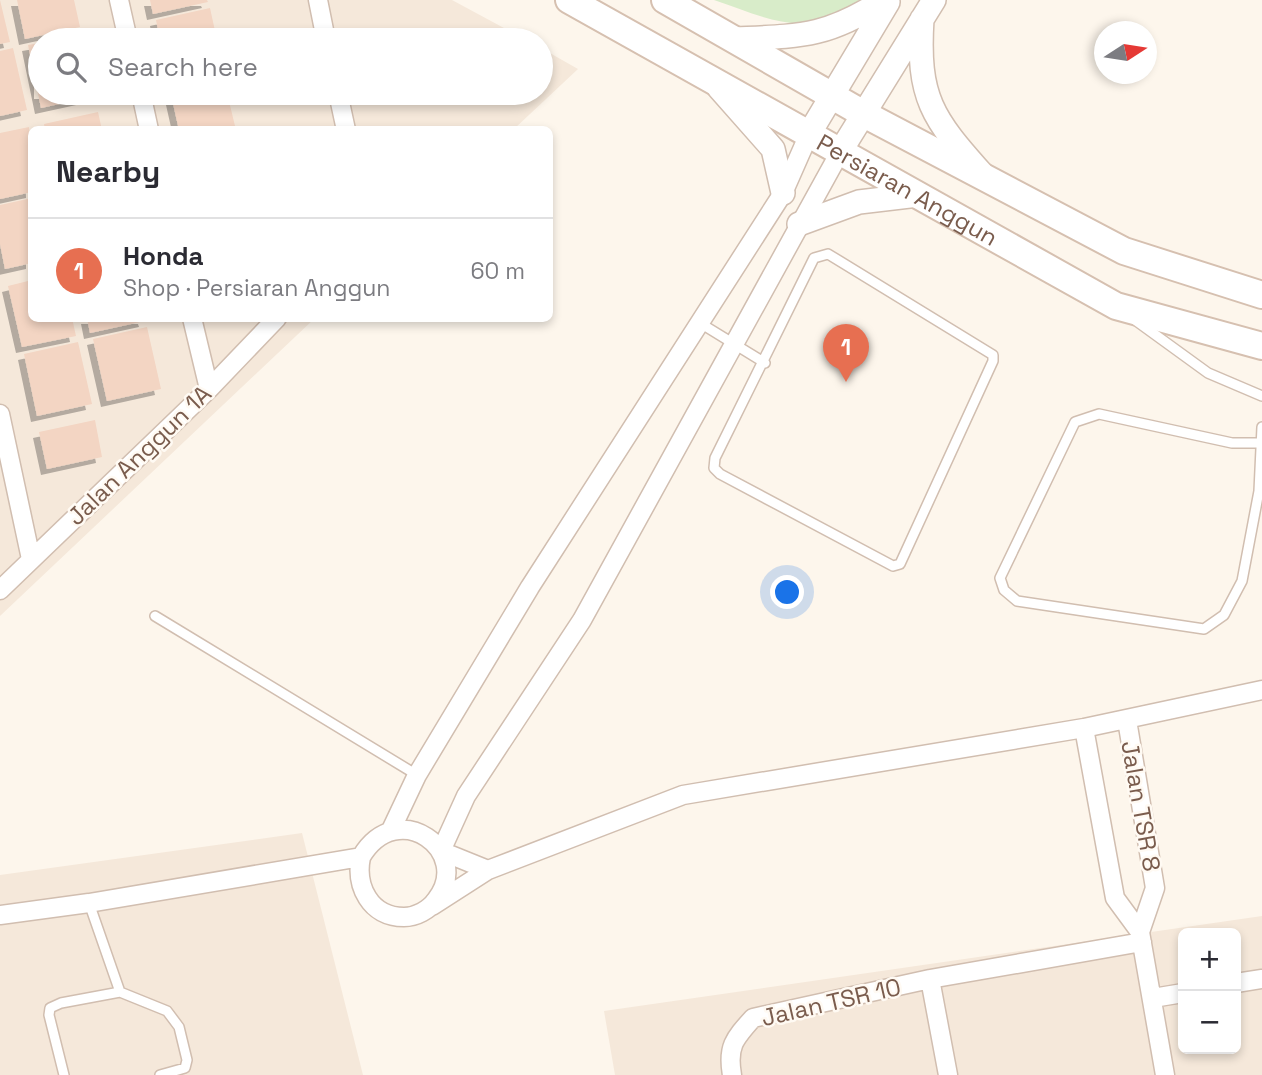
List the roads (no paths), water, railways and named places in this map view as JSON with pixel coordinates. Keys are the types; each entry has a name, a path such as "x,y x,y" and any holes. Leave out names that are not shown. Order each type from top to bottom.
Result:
{"main road":[{"name":"Persiaran Anggun","path":"569,0 1116,306 1262,346"},
{"name":"Persiaran Anggun","path":"665,0 862,113 1124,251 1262,295"}],"street":[{"path":"119,0 125,28"},
{"path":"318,0 324,28"},
{"path":"736,39 806,35 848,23 886,0"},
{"path":"391,830 417,775 530,587 783,193 809,134 886,0"},
{"path":"441,851 466,796 582,620 799,224 862,113 928,10"},
{"path":"928,10 919,59 926,98 941,124 989,181"},
{"path":"715,83 773,149 783,193"},
{"path":"144,105 148,126"},
{"path":"341,105 345,126"},
{"path":"799,224 859,202 918,195"},
{"path":"193,322 209,389"},
{"name":"Jalan Anggun 1A","path":"0,590 209,389 273,322"},
{"path":"0,414 31,559"},
{"path":"432,906 446,880 446,866 441,851 432,840 419,832 391,830 368,845 361,857 360,884 366,898 377,908 405,917 432,906 488,870 683,795 1084,728 1262,691"},
{"name":"Jalan TSR 8","path":"1127,720 1155,888 1141,937"},
{"name":"Jalan TSR 8","path":"1084,728 1115,898 1141,937 1165,1075"},
{"path":"441,851 488,870"},
{"path":"0,915 89,903 361,857"},
{"name":"Jalan TSR 10","path":"732,1075 728,1054 738,1034 753,1018 1141,937"},
{"path":"930,979 948,1075"},
{"path":"1241,982 1262,979"},
{"path":"1153,998 1178,994"}],"lane":[{"path":"828,254 993,355 993,361 900,564 886,564 714,468 715,458 765,363 814,258 828,254"},
{"path":"1116,306 1172,350 1208,373 1262,396"},
{"path":"700,323 765,363"},
{"path":"1259,443 1232,443 1099,414 1075,422 1000,578 1004,590 1017,601 1204,629 1224,615 1242,581 1259,491 1259,443 1262,427"},
{"path":"155,616 417,775"},
{"path":"89,903 120,992"},
{"path":"64,1075 49,1015 50,1008 61,1003 120,992 167,1011 179,1027 187,1060 185,1068 160,1075"}],"place":[{"name":"Honda","path":"846,382"}]}
